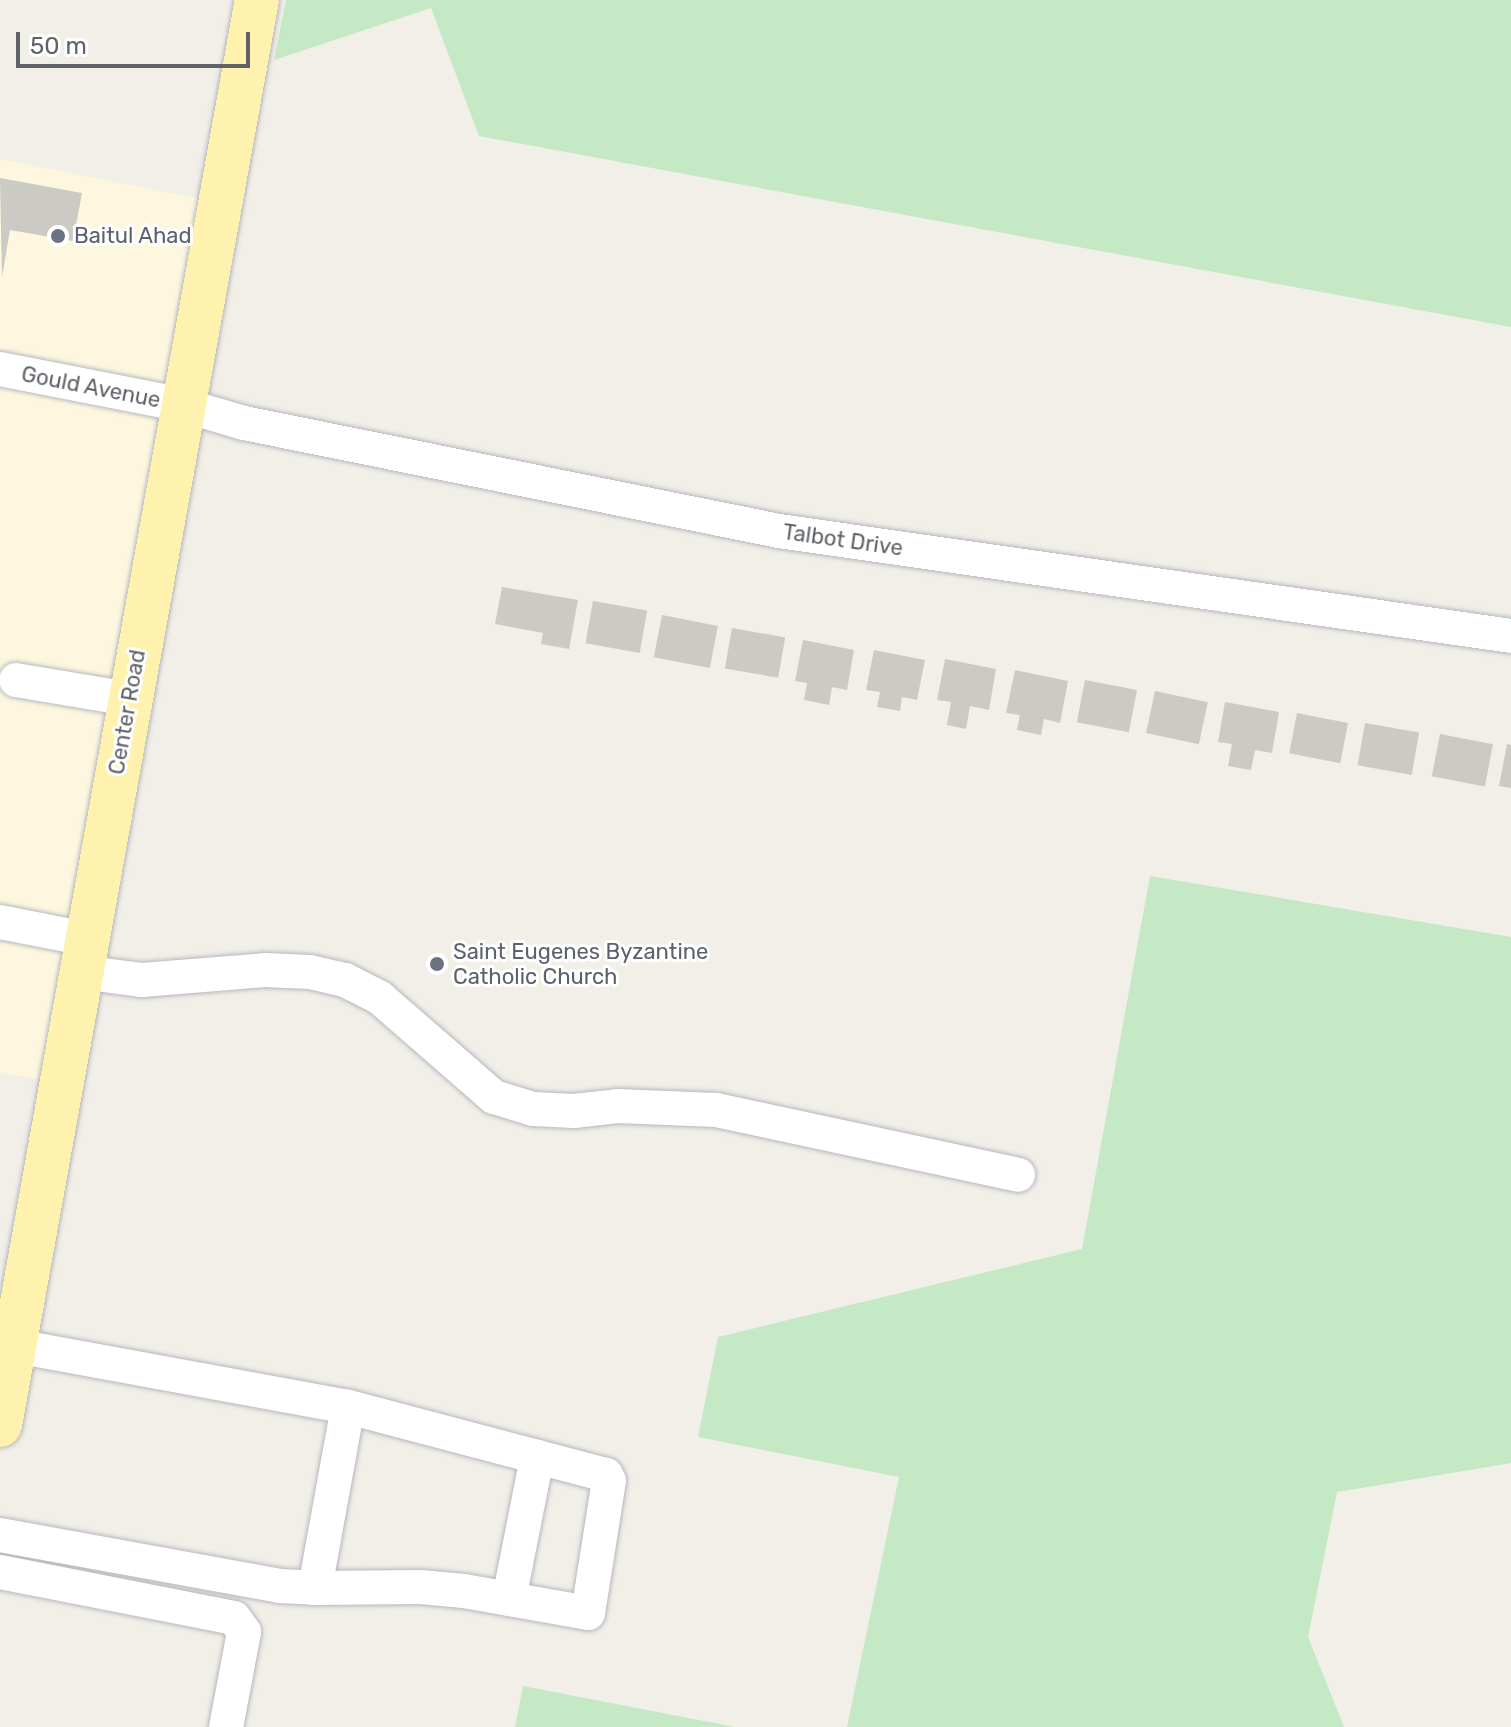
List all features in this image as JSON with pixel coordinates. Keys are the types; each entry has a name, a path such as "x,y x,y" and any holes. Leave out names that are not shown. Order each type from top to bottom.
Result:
{"main road":[{"name":"Center Road","path":"0,1425 257,0"}],"street":[{"name":"Gould Avenue","path":"0,369 183,405"},
{"name":"Talbot Drive","path":"183,405 244,423 779,531 1511,636"},
{"path":"16,680 130,699"},
{"path":"0,922 142,980 265,970 310,972 345,980 380,998 494,1097 533,1109 574,1111 618,1106 716,1110 1018,1175"},
{"path":"0,1535 280,1586 420,1587 588,1613 609,1481 606,1475 348,1407 14,1346"},
{"path":"315,1588 348,1407"},
{"path":"509,1599 537,1457"},
{"path":"0,1572 234,1618 244,1632 226,1727"}],"shaded area":[{"path":"0,159 220,203 61,1083 0,1072"}],"green space":[{"path":"286,0 1511,0 1511,327 479,136 431,8 274,60"},
{"path":"1150,876 1511,937 1511,1463 1337,1492 1308,1637 1344,1727 847,1727 899,1477 698,1437 718,1337 1082,1249"},
{"path":"523,1686 735,1727 515,1727"}],"building":[{"name":"Baitul Ahad","path":"0,178 82,193 73,241 10,230 2,277"},
{"path":"502,587 578,600 569,649 541,644 543,633 495,624"},
{"path":"593,601 647,611 640,653 586,643"},
{"path":"662,615 718,626 710,668 654,657"},
{"path":"732,628 785,637 778,678 725,668"},
{"path":"803,640 854,650 847,690 832,687 829,705 804,700 807,683 795,681"},
{"path":"874,650 925,660 917,700 902,697 900,711 877,707 880,692 866,690"},
{"path":"945,659 996,669 989,710 970,706 966,729 947,725 951,702 937,700"},
{"path":"1015,670 1068,681 1060,723 1044,719 1041,735 1017,730 1020,715 1006,713"},
{"path":"1085,680 1137,690 1129,732 1077,722"},
{"path":"1155,691 1208,702 1199,744 1146,733"},
{"path":"1225,702 1279,712 1272,753 1255,750 1251,770 1228,766 1232,744 1218,742"},
{"path":"1297,713 1348,723 1340,763 1289,753"},
{"path":"1365,723 1419,733 1412,775 1358,765"},
{"path":"1440,734 1493,744 1485,787 1432,776"},
{"path":"1507,744 1511,745 1511,788 1499,786"}],"place":[{"name":"Baitul Ahad","path":"58,236"},
{"name":"Saint Eugenes Byzantine Catholic Church","path":"437,964"}]}
